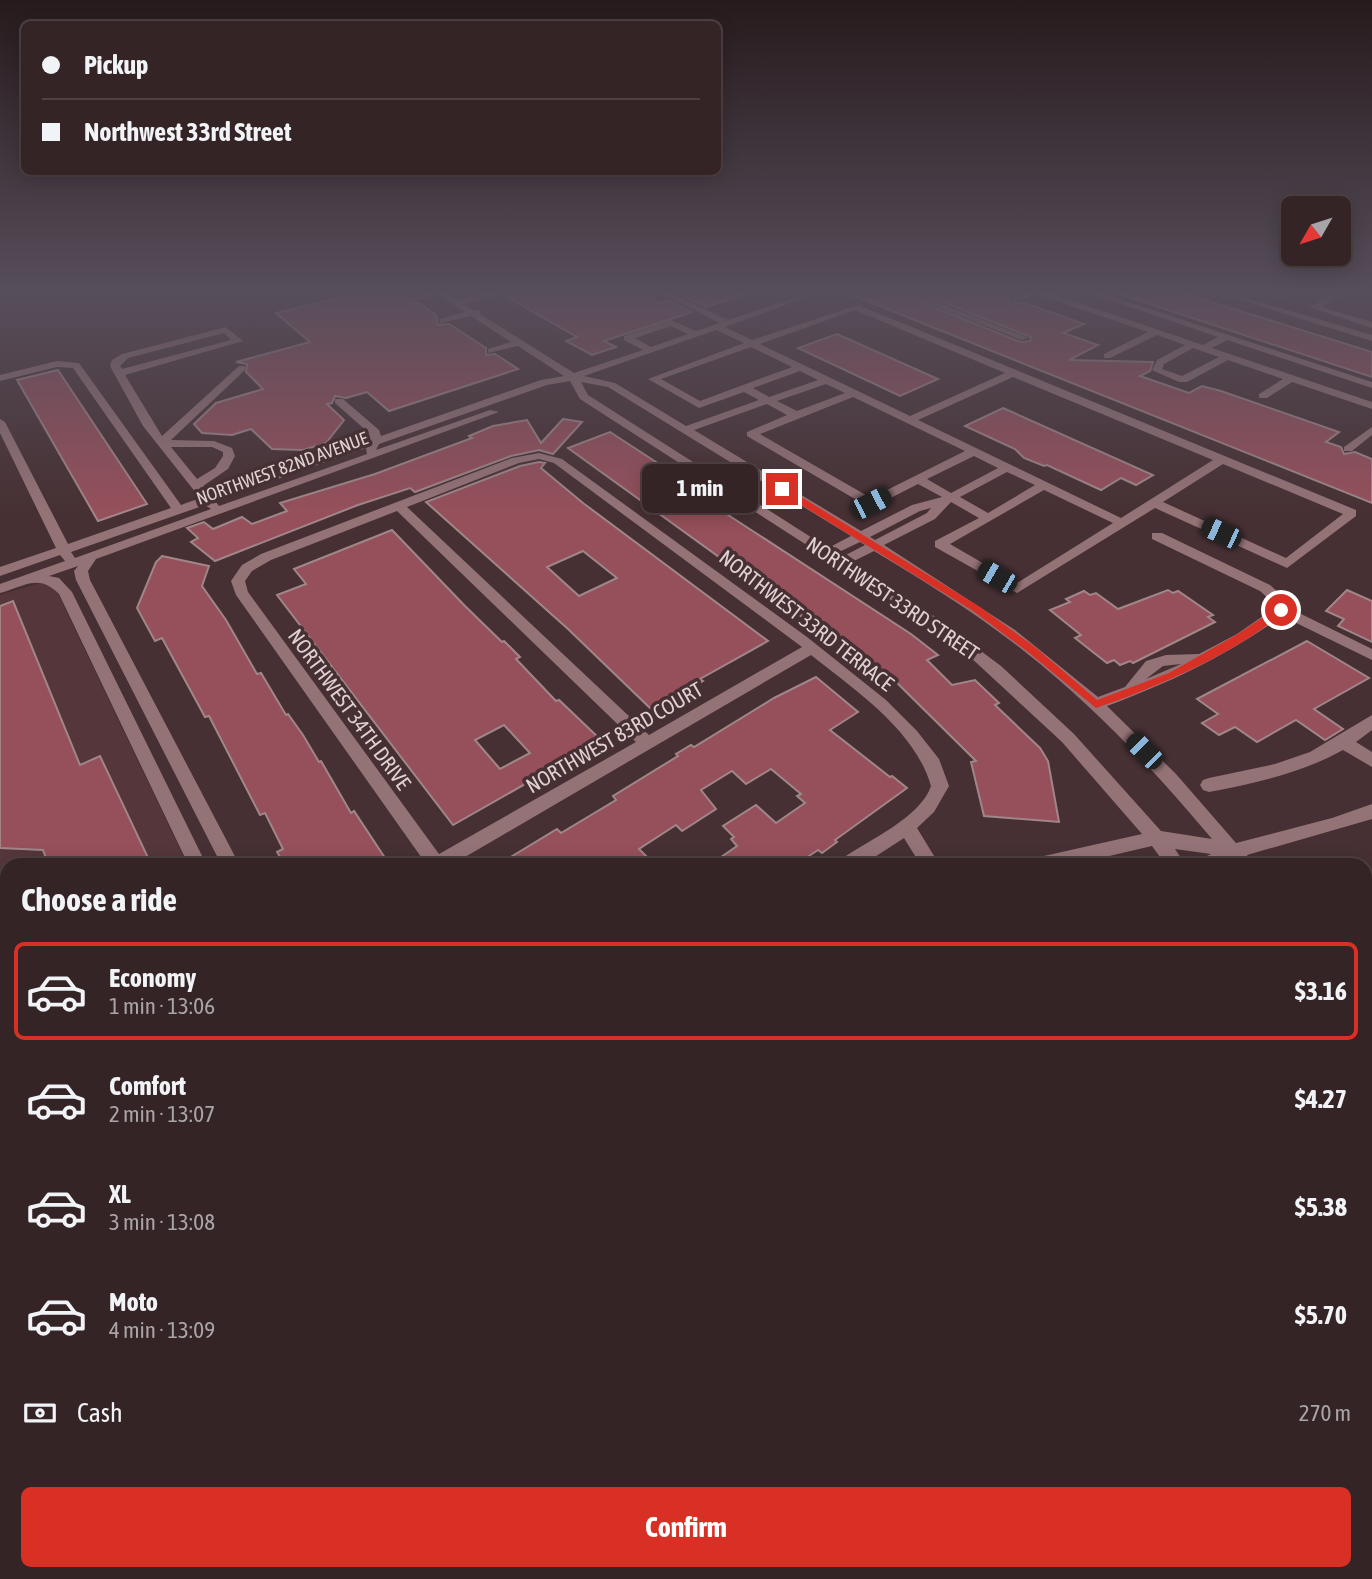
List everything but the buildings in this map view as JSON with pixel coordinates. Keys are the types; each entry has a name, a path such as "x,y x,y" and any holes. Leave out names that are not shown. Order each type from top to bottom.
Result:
{"street":[{"path":"0,378 54,365"},
{"path":"70,365 76,365 179,510"},
{"path":"116,365 142,416 217,512"},
{"path":"119,373 150,365"},
{"name":"NORTHWEST 33RD STREET","path":"553,365 573,377 611,385 874,545 993,621 1096,704 1170,778 1238,857"},
{"name":"NORTHWEST 82ND AVENUE","path":"0,572 536,386 608,365"},
{"path":"694,365 653,379 699,405 801,367"},
{"path":"796,365 1122,523"},
{"path":"993,365 1352,513 1287,564 1155,503"},
{"path":"1159,365 1157,370 1184,380 1212,365"},
{"path":"1253,365 1372,406"},
{"path":"1310,365 1372,385"},
{"path":"162,443 242,368"},
{"path":"910,420 1013,373"},
{"name":"NORTHWEST 33RD STREET","path":"573,377 584,397 932,621 994,668 1082,752 1171,858"},
{"name":"NORTHWEST 82ND AVENUE","path":"0,589 551,391 573,377"},
{"path":"1263,396 1291,378"},
{"path":"690,433 750,415 765,404 826,380"},
{"path":"515,381 536,386"},
{"path":"745,388 765,404 796,415"},
{"path":"853,393 751,434 871,503 974,451"},
{"path":"339,401 375,432 375,441 370,451 346,466"},
{"path":"407,415 419,426"},
{"path":"0,422 71,564"},
{"path":"1348,449 1372,430"},
{"path":"162,443 214,444 228,450 230,457 227,464 196,485"},
{"name":"NORTHWEST 33RD TERRACE","path":"398,505 516,460 539,456 558,461 812,649 866,692 911,734 936,768 941,782 931,806 859,858"},
{"path":"1044,485 940,544 1017,589 1223,460"},
{"path":"828,554 916,508 948,499 1009,467"},
{"path":"917,479 948,499 988,518"},
{"path":"842,562 930,516 948,499"},
{"path":"398,505 648,744"},
{"name":"NORTHWEST 34TH DRIVE","path":"398,505 266,557 241,575 238,583 241,592 433,858"},
{"path":"1157,536 1265,588 1276,597 1281,610 1372,655"},
{"path":"91,557 81,571 83,580 227,858"},
{"path":"33,577 54,581 62,588 194,858"},
{"path":"1096,704 1159,681 1242,636 1281,610"},
{"name":"NORTHWEST 83RD COURT","path":"448,858 812,649"},
{"path":"116,697 139,688"},
{"path":"1209,785 1293,766 1344,743 1372,721"},
{"path":"1344,743 1372,761"},
{"path":"1070,858 1155,838 1238,857 1372,811"},
{"path":"906,826 926,858"}],"shaded area":[{"path":"41,583 55,588 184,858 0,858 0,595"}],"route":[{"path":"782,489 976,609 1032,650 1096,704 1131,690 1147,687 1172,675 1242,636 1281,610"}]}
